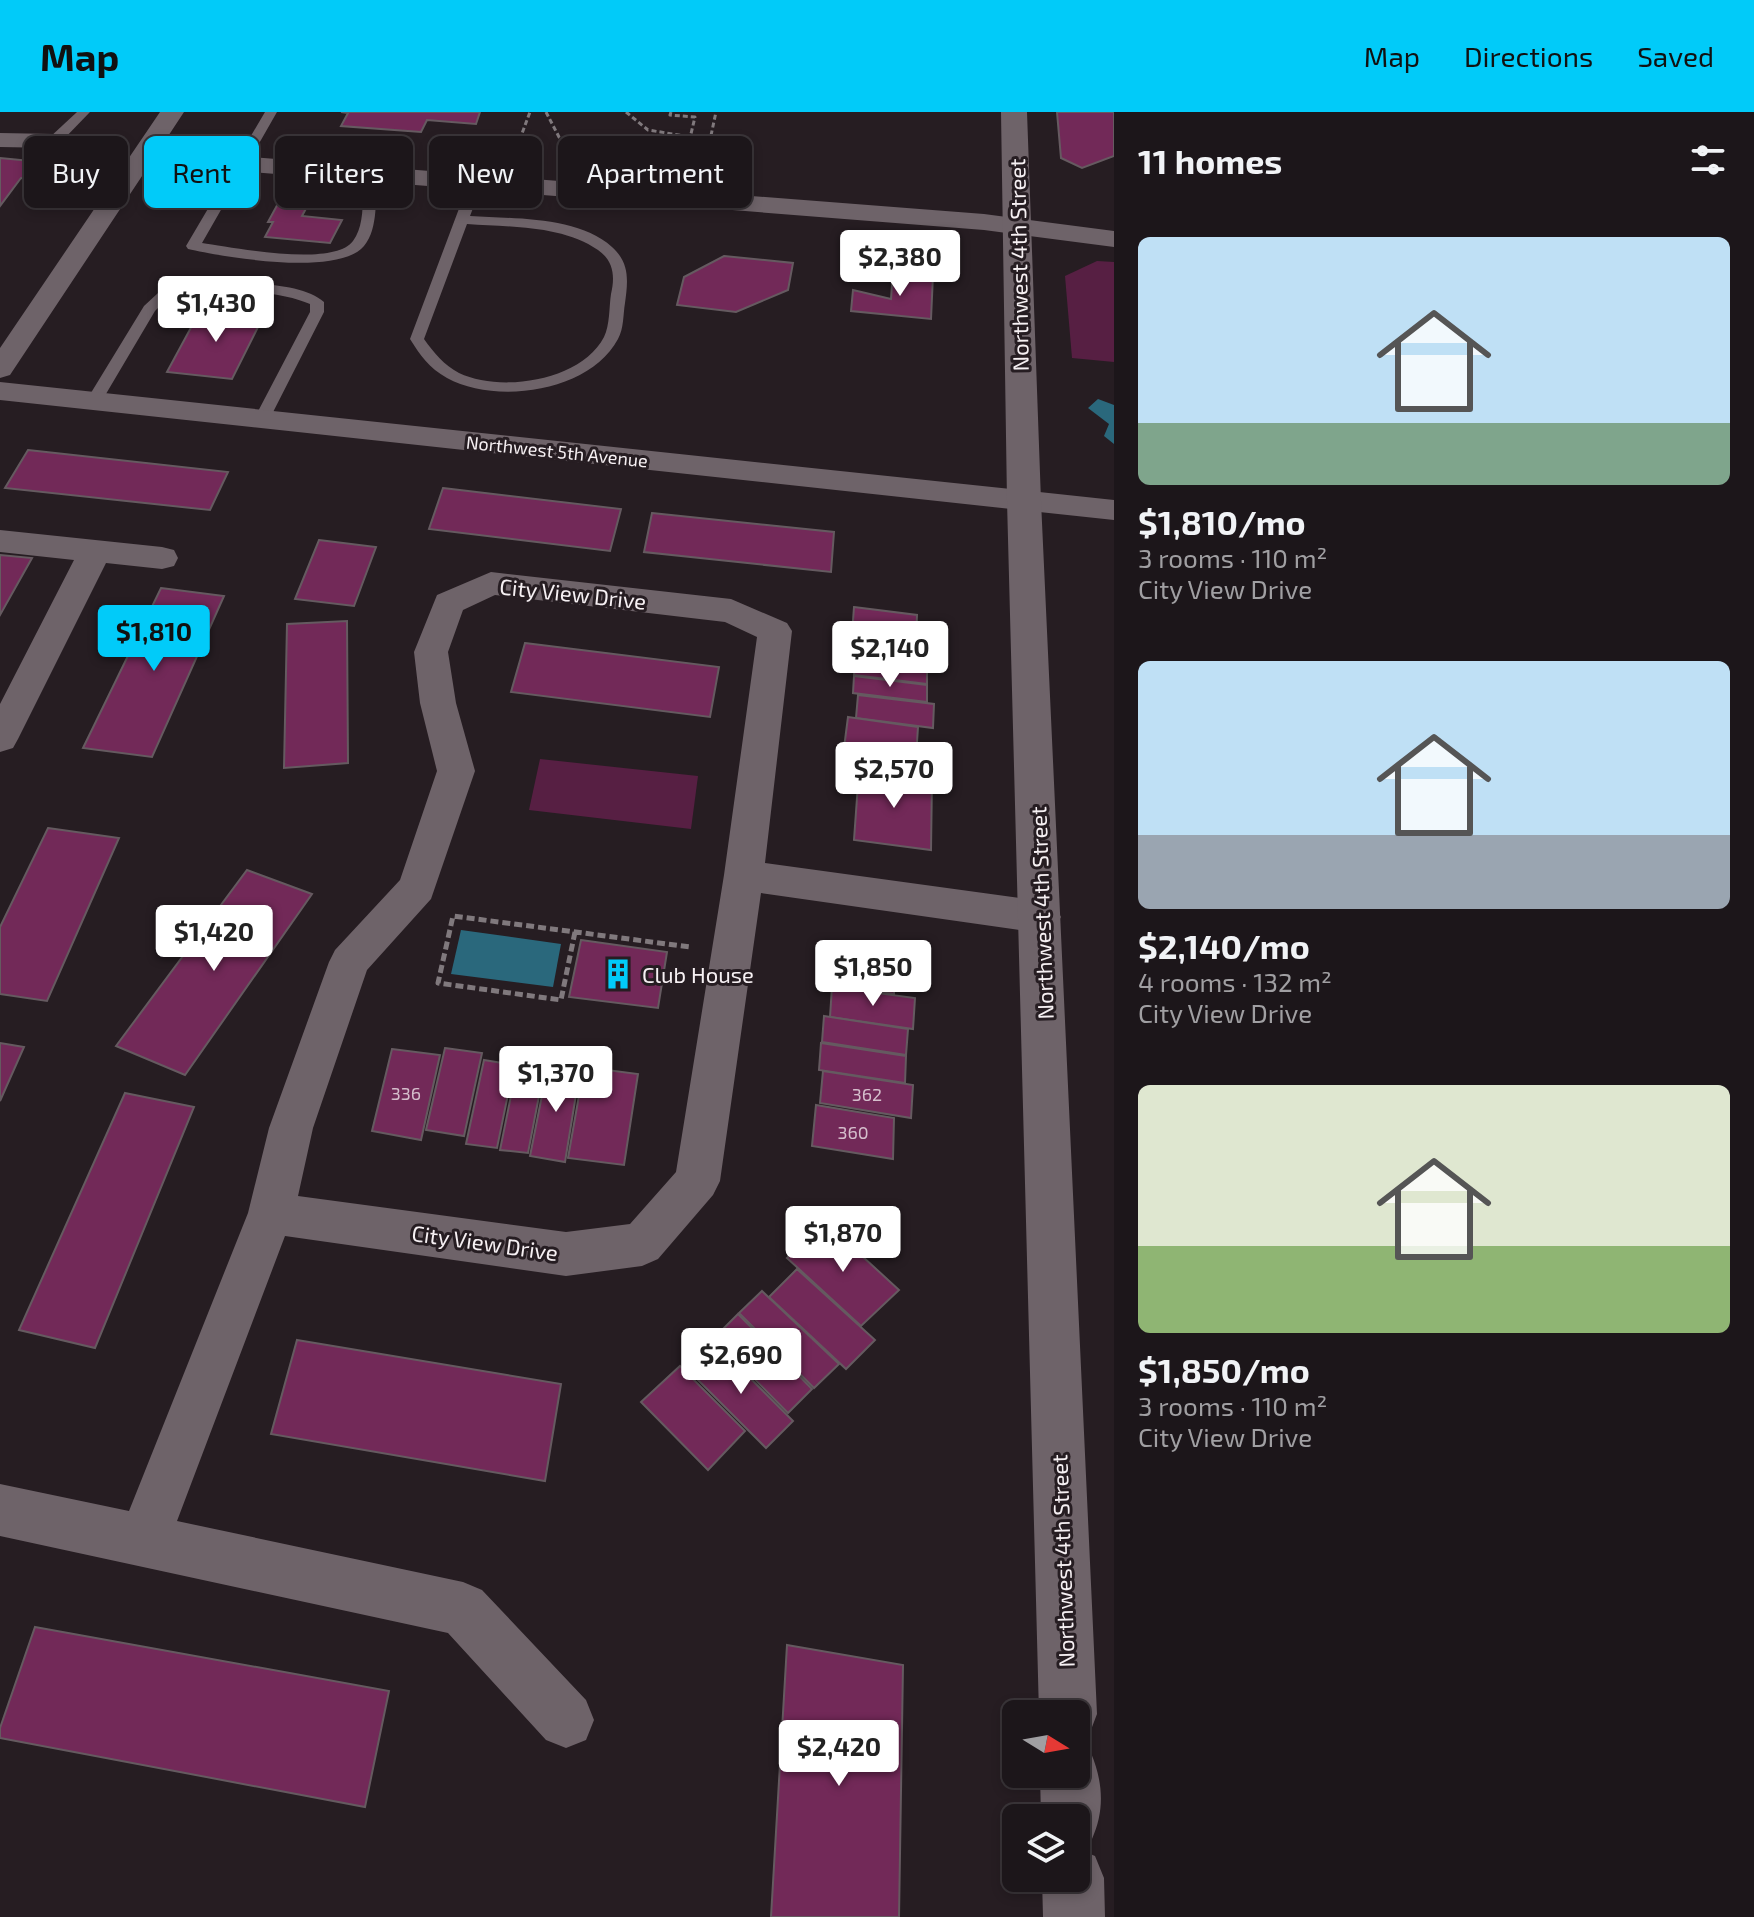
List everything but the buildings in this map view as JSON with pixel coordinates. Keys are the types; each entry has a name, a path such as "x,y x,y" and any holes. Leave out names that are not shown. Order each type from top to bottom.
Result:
{"street":[{"path":"0,369 172,112"},
{"name":"Northwest 4th Street","path":"1014,112 1024,501 1068,1700"},
{"path":"0,140 24,140"},
{"path":"542,188 1114,239"},
{"name":"Northwest 5th Avenue","path":"0,391 1114,510"},
{"path":"0,541 162,558"},
{"path":"0,739 95,551"},
{"name":"City View Drive","path":"143,1541 271,1213 291,1128 349,962 417,888 456,771 438,703 431,652 449,603 491,583 731,611 775,631 744,875 697,1181 642,1244 566,1254 271,1213"},
{"path":"744,875 1041,917"},
{"path":"0,1510 463,1609 566,1720"},
{"path":"1073,1892 1074,1917"}],"lane":[{"path":"59,136 84,112"},
{"path":"258,136 271,112"},
{"path":"216,208 193,246 322,259 345,255 356,248 365,228 367,208"},
{"path":"462,220 556,229 575,235 611,254 618,263 621,277 612,337 598,356 577,372 528,386 467,380 433,364 417,339 466,208"},
{"path":"94,401 149,309 161,297 181,291 236,289 290,290 308,295 317,302 317,312 262,419"}],"path":[{"path":"521,136 530,112"},
{"path":"546,112 559,137 575,150 552,157"},
{"path":"626,112 648,130 680,136"},
{"path":"671,112 670,115 695,117 690,136"},
{"path":"711,136 716,112"},
{"path":"575,932 561,1000 438,983 453,916 690,947 696,910 738,916"}],"shaded area":[{"path":"1097,261 1114,262 1114,362 1072,358 1065,276"},
{"path":"540,759 698,776 691,829 529,810"}],"water":[{"path":"1098,399 1114,405 1114,444 1104,436 1109,424 1088,408"},
{"path":"461,930 561,944 553,987 451,974"}],"place":[{"name":"Club House","path":"618,974"}]}
